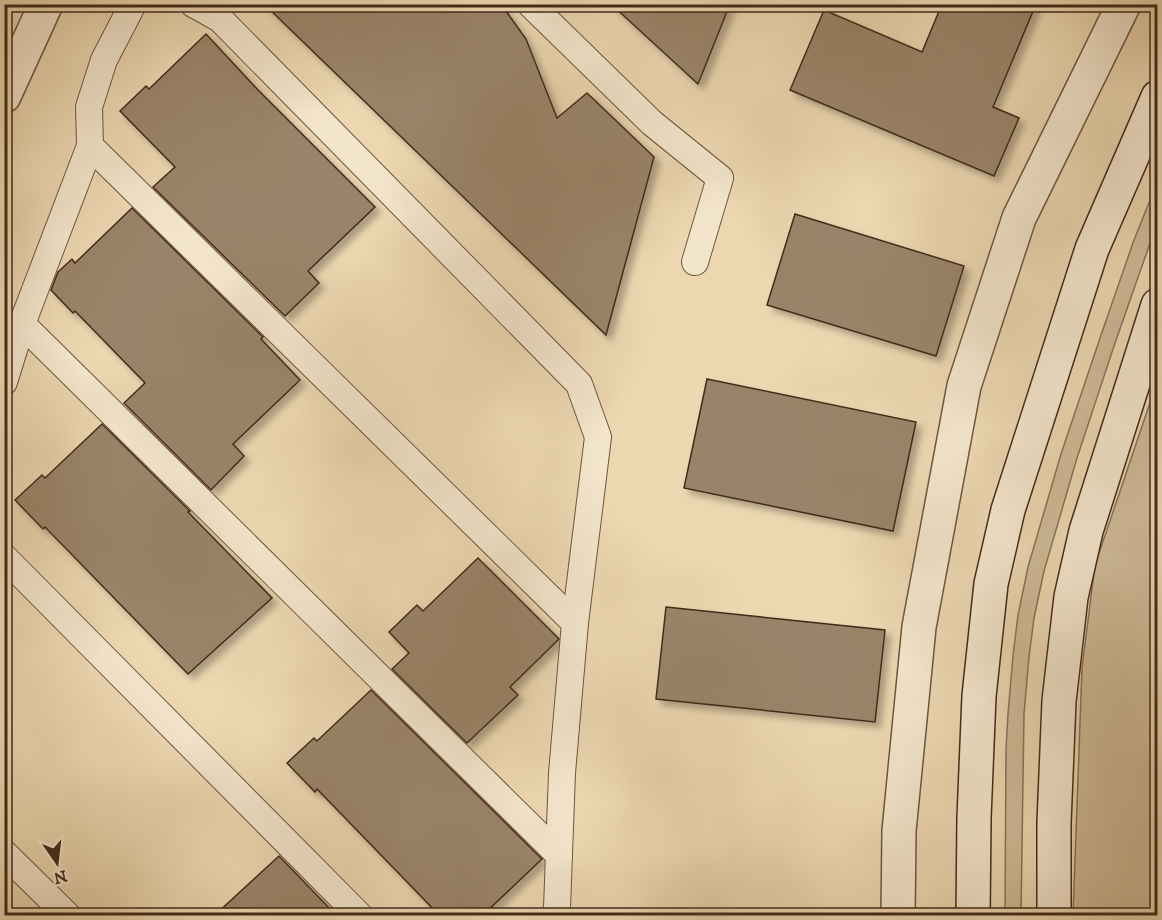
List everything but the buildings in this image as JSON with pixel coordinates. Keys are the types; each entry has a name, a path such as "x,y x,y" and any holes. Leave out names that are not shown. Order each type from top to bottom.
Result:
{"main road":[{"path":"4,96 46,4"},
{"path":"898,915 899,831 919,627 964,386 1019,218 1124,4"},
{"path":"973,915 979,696 992,584 1008,510 1092,249 1158,97"},
{"path":"1053,915 1059,701 1071,597 1086,531 1158,305"}],"lane":[{"path":"4,382 22,324 90,146 89,107 104,60 133,4"},
{"path":"193,4 220,19 579,384 598,437 575,623 562,773 555,915"},
{"path":"530,4 652,123 720,177 695,262"},
{"path":"90,146 575,623"},
{"path":"22,324 559,855"},
{"path":"4,557 360,915"},
{"path":"4,853 69,915"}],"shaded area":[{"path":"1157,183 1157,225 1077,458 1044,571 1034,618 1024,714 1021,915 1005,915 1006,750 1018,615 1028,567 1061,454 1134,240"},
{"path":"1157,382 1157,915 1073,916 1082,668 1095,565"}]}
